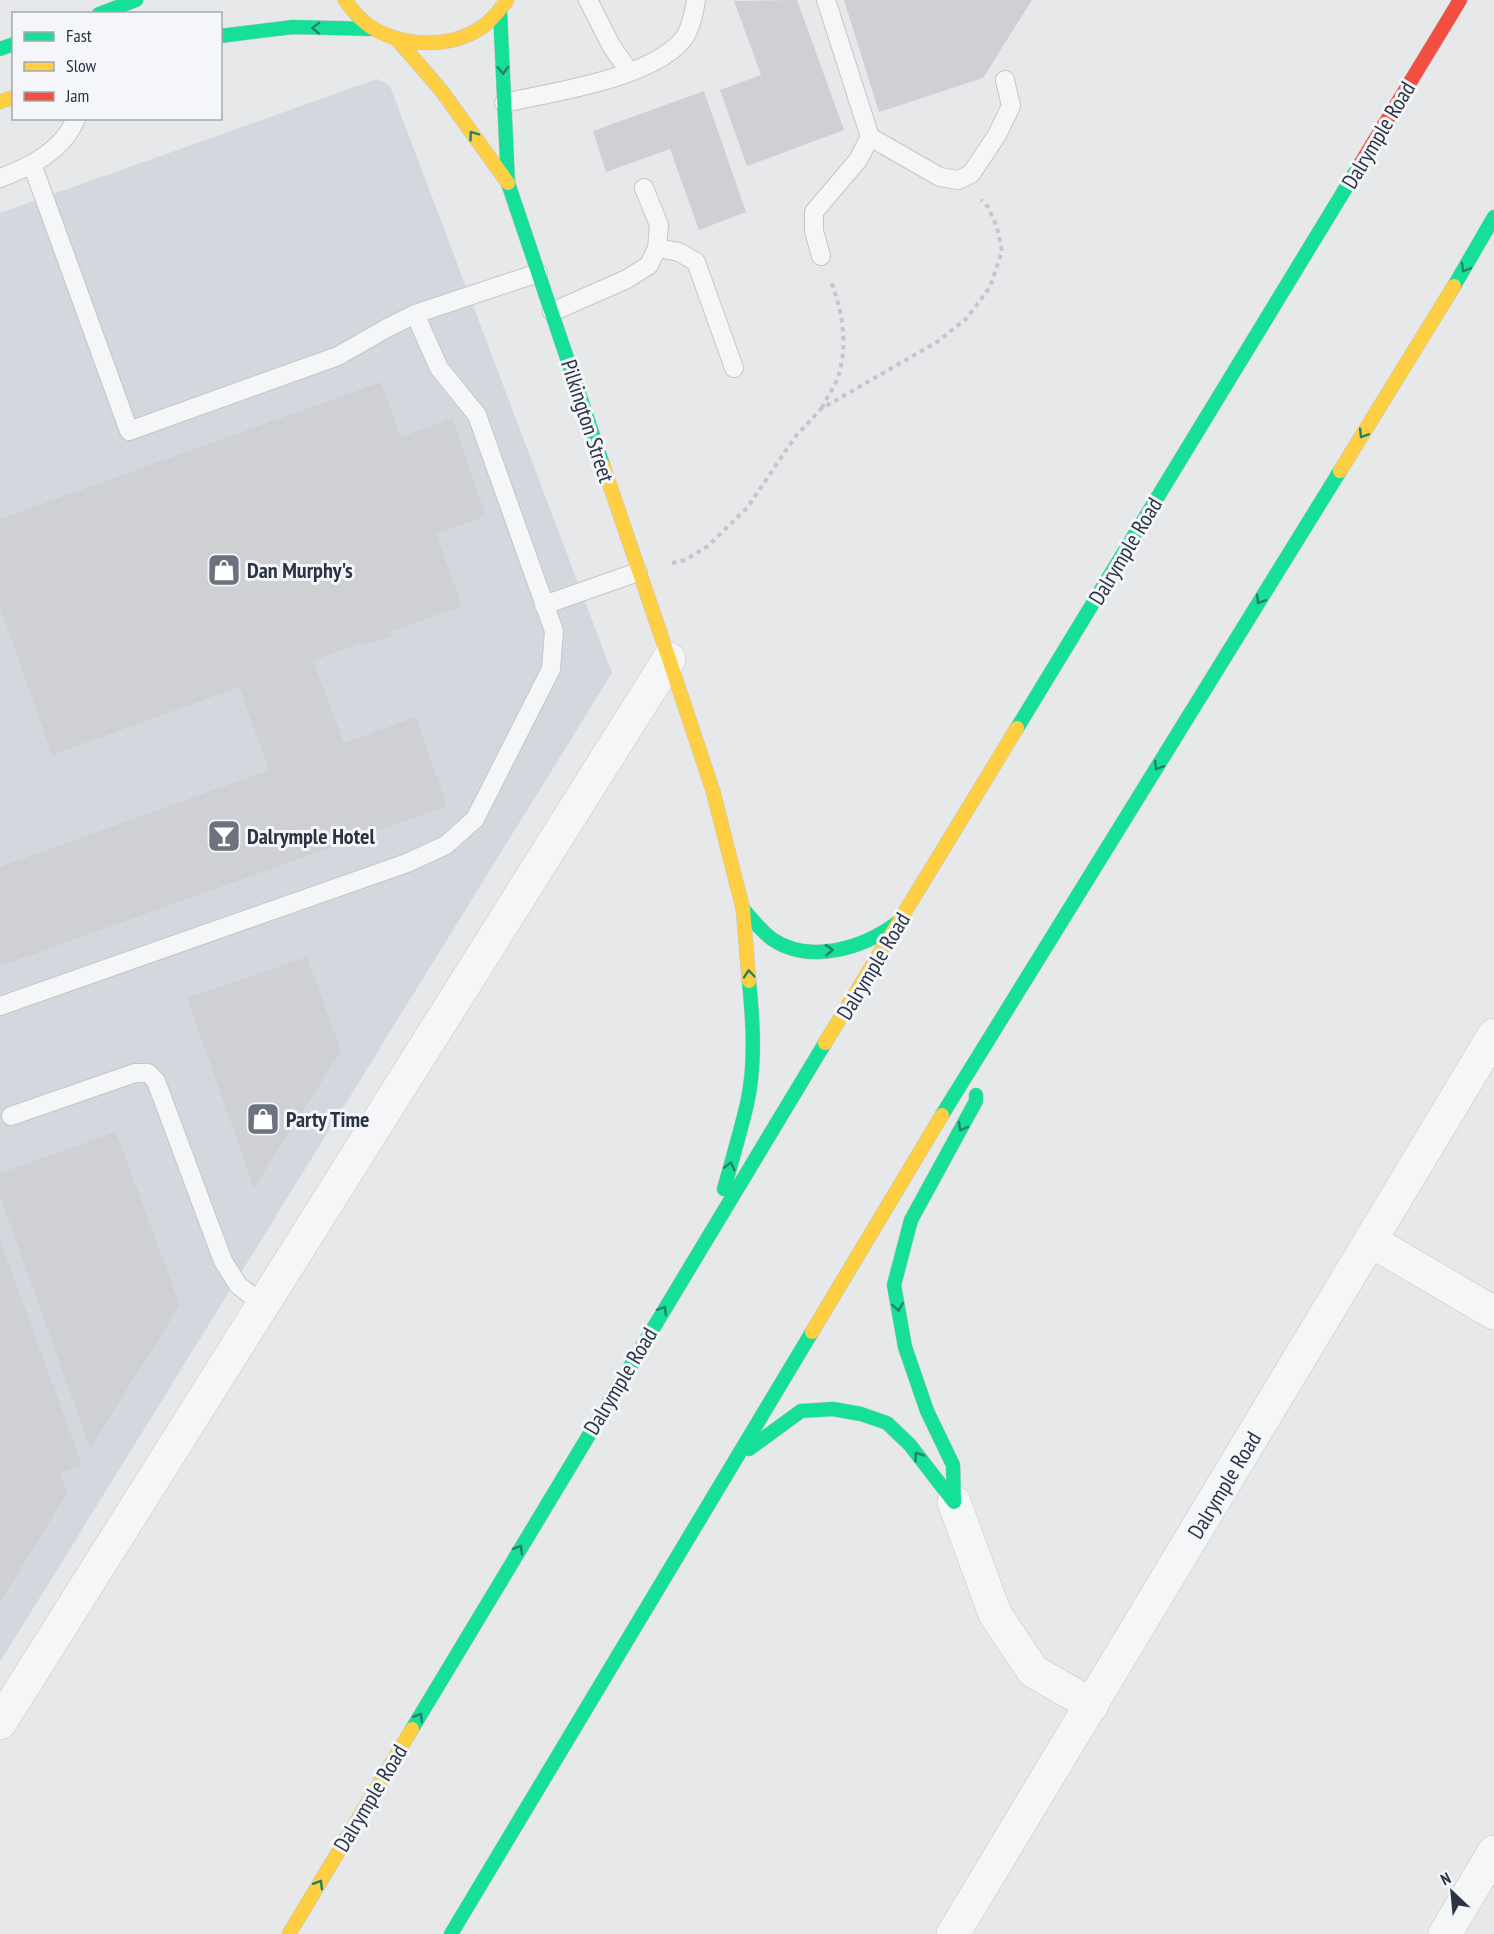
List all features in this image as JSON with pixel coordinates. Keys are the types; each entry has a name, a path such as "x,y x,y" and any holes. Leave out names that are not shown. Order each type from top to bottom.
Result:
{"main road":[{"path":"104,12 136,0"},
{"path":"345,0 354,13 374,29 396,38 442,42 461,39 486,26 504,6"},
{"name":"Dalrymple Road","path":"289,1934 716,1223 1460,0"},
{"name":"Pilkington Street","path":"504,6 504,103 508,183 713,791 744,909 753,1021 752,1066 747,1103 716,1223"},
{"path":"222,36 292,27 374,29"},
{"name":"Pilkington Street","path":"396,38 441,90 508,183"},
{"path":"451,1934 963,1080 1443,304 1494,217"},
{"path":"744,909 772,939 809,951 835,951 860,945 882,934 902,918"},
{"path":"954,1502 952,1465 927,1411 905,1347 894,1285 911,1220 976,1101 976,1087 963,1080"},
{"path":"736,1459 801,1411 833,1409 861,1414 887,1423 910,1445 954,1502"}],"street":[{"path":"4,1706 263,1305 669,659"},
{"name":"Dalrymple Road","path":"952,1934 1494,1035"},
{"path":"1371,1241 1494,1314"},
{"path":"954,1502 995,1614 1033,1671 1092,1705"},
{"path":"1445,1934 1494,1852"}],"lane":[{"path":"588,0 612,47 629,71"},
{"path":"504,103 602,82 660,59 685,37 692,22 696,0"},
{"path":"826,0 870,137 940,177 958,180 971,174 997,135 1011,106 1005,80"},
{"path":"0,178 32,164 52,151 71,131 75,120"},
{"path":"821,256 814,231 814,212 858,160 870,137"},
{"path":"32,164 129,431 339,356 415,314 538,273"},
{"path":"552,312 627,279 649,265 657,248 659,225 644,188"},
{"path":"657,248 679,252 696,262 734,368"},
{"path":"0,1006 407,863 446,845 475,819 551,669 554,631 477,415 439,368 415,314"},
{"path":"544,605 638,572"},
{"path":"11,1116 135,1073 148,1073 156,1081 223,1261 238,1285 263,1305"}],"path":[{"path":"821,409 937,342 966,319 990,287 1002,251 997,227 988,207 958,180"},
{"path":"638,572 685,560 708,546 747,508 795,437 821,409 839,375 844,331 839,303 821,256"}],"shaded area":[{"path":"377,79 390,86 612,673 0,1662 0,213"}],"building":[{"path":"797,0 844,130 747,166 720,90 761,75 734,1"},
{"path":"844,0 1032,0 983,78 879,112"},
{"path":"704,91 746,212 699,230 670,149 606,172 593,131"},
{"name":"Dan Murphy's","path":"381,382 401,437 452,418 486,516 436,534 462,606 390,632 392,637 365,645 363,642 313,661 344,743 416,717 447,806 0,966 0,867 269,770 239,687 52,755 0,607 0,519"},
{"name":"Party Time","path":"307,957 341,1051 254,1188 187,998"},
{"path":"116,1132 180,1305 90,1448 0,1196 0,1173"},
{"path":"0,1240 82,1465 60,1473 67,1494 0,1602"}],"traffic: fast":[{"path":"104,12 136,0"},
{"path":"500,11 508,183 603,465"},
{"path":"222,36 293,27 374,29"},
{"path":"0,49 12,45"},
{"path":"1017,728 1361,163"},
{"path":"1454,286 1494,217"},
{"path":"942,1115 1340,471"},
{"path":"743,909 772,939 787,947 803,951 819,952 853,946 897,923"},
{"path":"724,1189 747,1104 752,1074 749,981"},
{"path":"412,1729 825,1043"},
{"path":"954,1502 953,1465 927,1411 905,1347 894,1285 911,1220 976,1101 976,1095"},
{"path":"451,1934 812,1332"},
{"path":"749,1449 801,1411 833,1409 861,1414 887,1423 910,1445 954,1502"}],"traffic: slow":[{"path":"345,0 363,21 384,34 397,39 426,43 456,39 469,34 489,21 507,0"},
{"path":"396,38 441,90 508,183"},
{"path":"0,102 12,98"},
{"path":"1340,471 1454,286"},
{"path":"603,465 669,659"},
{"path":"669,659 713,791 743,909 749,981"},
{"path":"825,1043 1017,728"},
{"path":"812,1332 942,1115"},
{"path":"289,1934 412,1729"}],"traffic: jam":[{"path":"1361,163 1460,0"}],"place":[{"name":"Dan Murphy's","path":"224,570"},
{"name":"Dalrymple Hotel","path":"224,836"},
{"name":"Party Time","path":"263,1119"}]}
